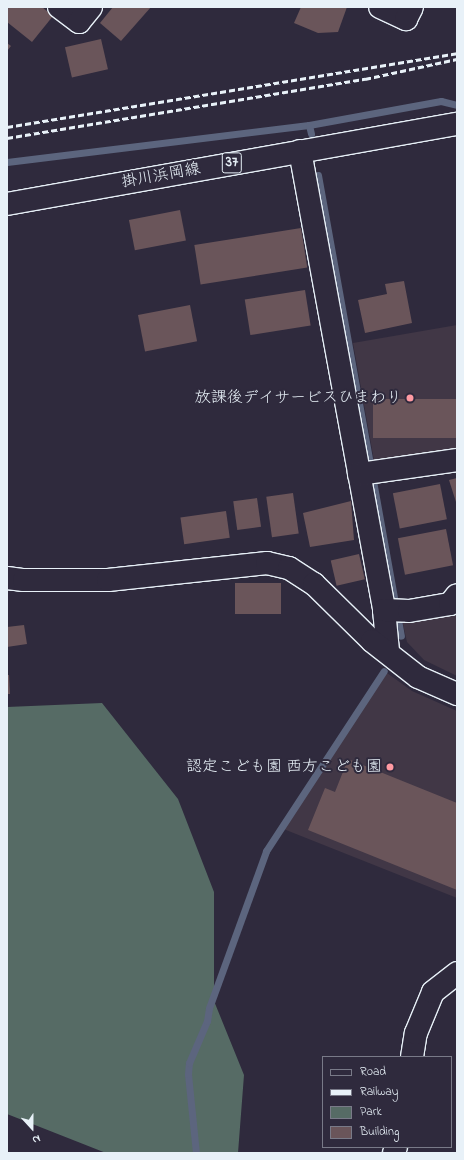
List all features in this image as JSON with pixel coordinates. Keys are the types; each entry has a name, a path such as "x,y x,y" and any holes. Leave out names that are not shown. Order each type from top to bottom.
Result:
{"street":[{"path":"59,7 79,22 91,7"},
{"path":"380,7 406,19 412,7"},
{"name":"掛川浜岡線","path":"7,204 457,124"},
{"path":"300,151 360,474 392,610 388,651"},
{"path":"360,474 457,460"},
{"path":"7,578 24,580 108,580 267,563 289,568 314,584 372,641 388,651 418,677 457,694"},
{"path":"392,610 409,611 450,604 457,596"},
{"path":"412,1056 416,1033 433,992 457,973"}],"shaded area":[{"name":"放課後デイサービスひまわり","path":"457,325 457,454 375,466 353,343"},
{"path":"457,600 457,676 424,660 407,642 401,615"},
{"name":"認定こども園 西方こども園","path":"387,673 412,691 457,711 457,898 281,828"}],"green space":[{"path":"102,703 178,799 214,892 214,1001 244,1075 238,1153 106,1153 7,1114 7,707"}],"building":[{"path":"7,7 42,7 53,16 32,42 7,22"},
{"path":"113,7 151,7 121,41 100,23"},
{"path":"301,7 347,7 338,32 318,33 294,23"},
{"path":"101,39 108,69 72,78 65,47"},
{"path":"7,43 11,46 7,51"},
{"path":"180,210 186,240 135,250 129,220"},
{"path":"301,228 307,268 201,284 194,245"},
{"path":"404,281 412,323 365,333 358,300 387,294 385,284"},
{"path":"305,290 311,326 250,335 245,300"},
{"path":"190,305 197,341 145,351 138,315"},
{"path":"373,399 457,399 457,438 373,438"},
{"path":"457,478 457,501 456,502 449,480"},
{"path":"440,484 447,519 400,528 393,493"},
{"path":"293,493 299,534 272,537 266,497"},
{"path":"257,498 261,527 237,530 233,501"},
{"path":"351,501 354,540 310,547 303,513"},
{"path":"226,511 230,538 184,544 180,517"},
{"path":"446,529 453,565 405,575 398,538"},
{"path":"359,554 365,579 337,586 331,561"},
{"path":"235,583 281,583 281,614 235,614"},
{"path":"24,625 27,644 7,647 7,627"},
{"path":"7,675 9,675 10,694 7,694"},
{"path":"348,759 457,803 457,890 308,830 325,788 335,792"}],"waterway":[{"path":"7,162 309,125 441,101 457,105"},
{"path":"309,125 311,134"},
{"path":"318,175 401,636"},
{"path":"196,1153 188,1074 189,1063 207,1021 209,1008 266,851 384,671"}],"railway":[{"path":"7,127 457,53"},
{"path":"7,138 365,79 457,59"}],"place":[{"name":"放課後デイサービスひまわり","path":"410,398"},
{"name":"認定こども園 西方こども園","path":"390,767"}]}
